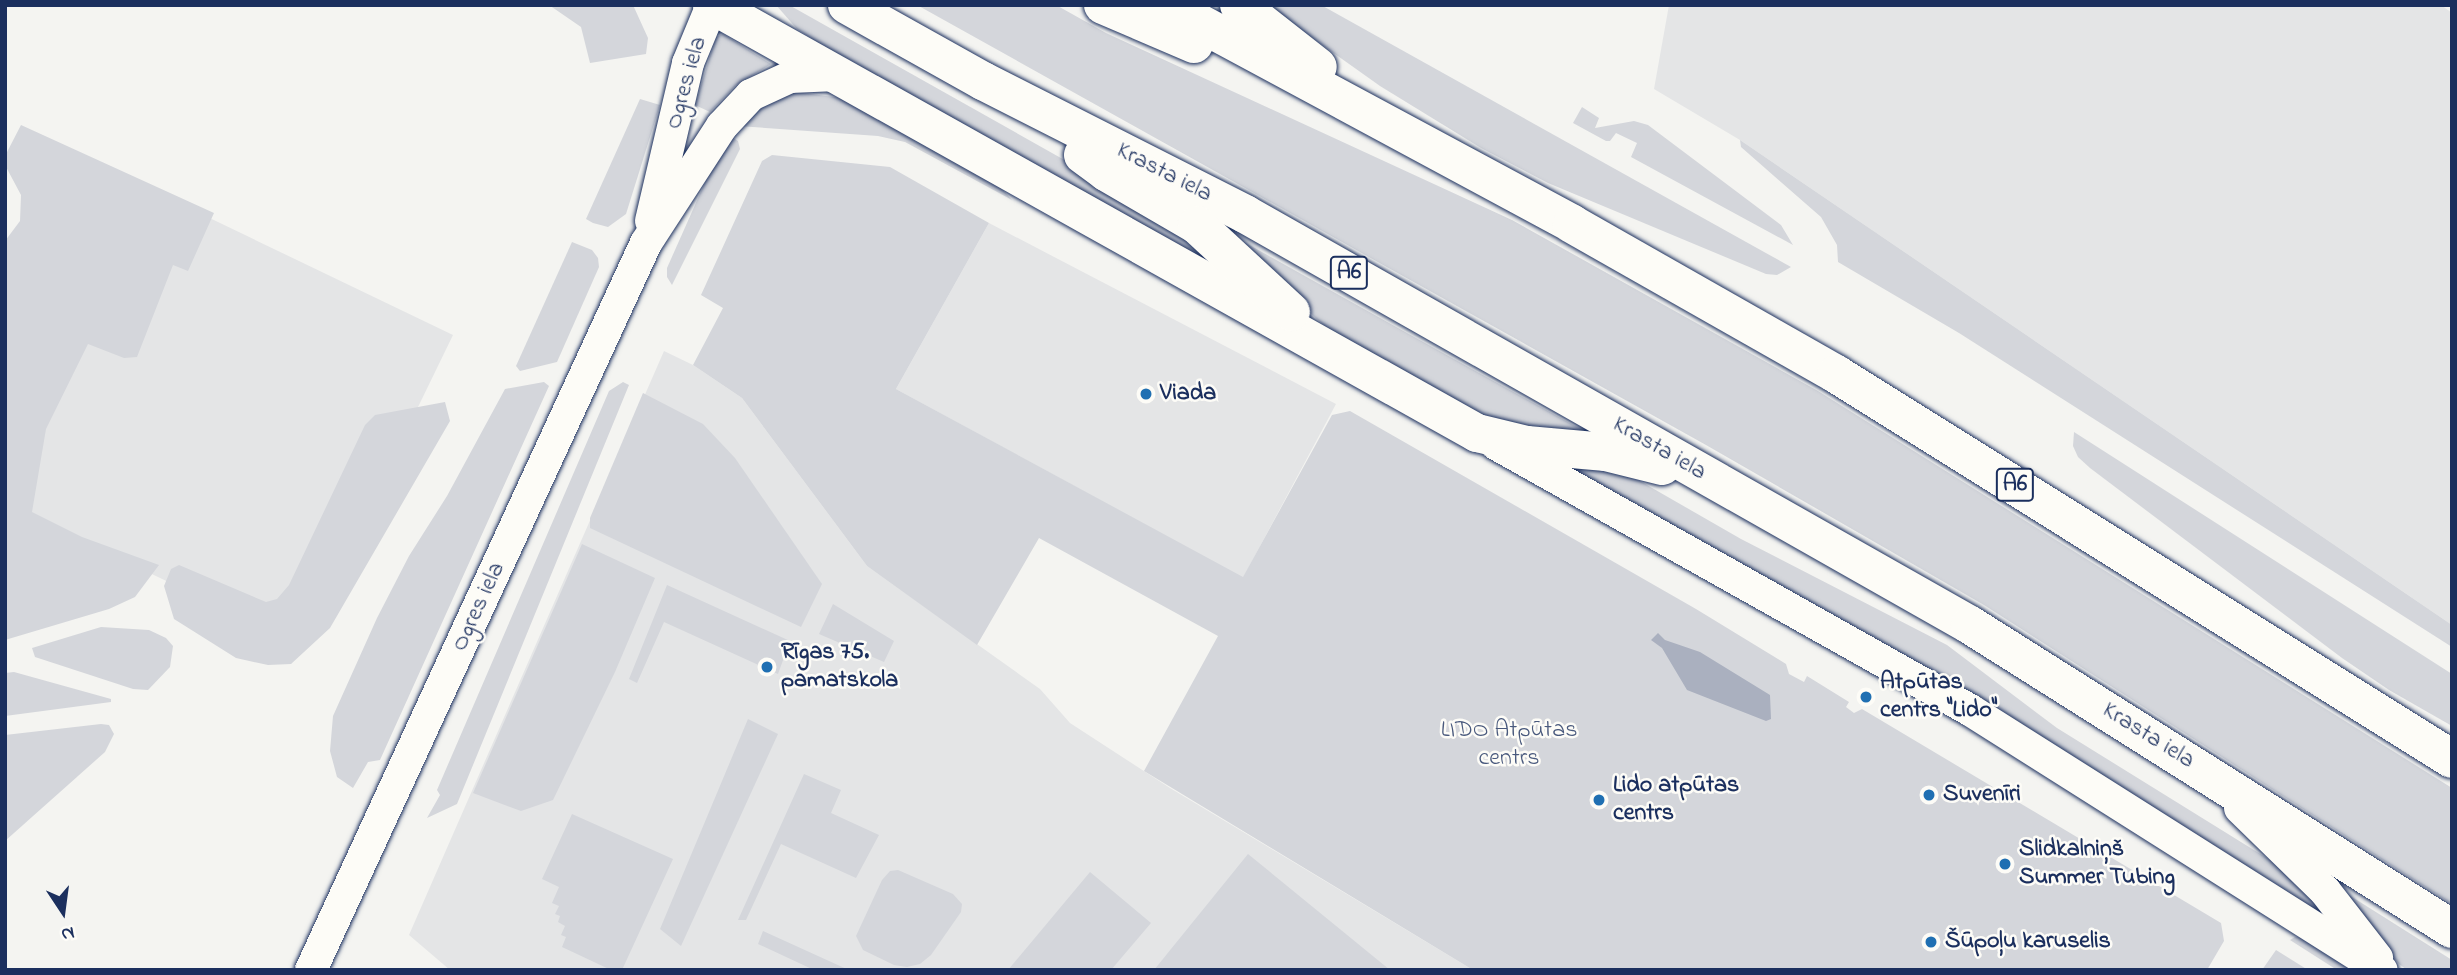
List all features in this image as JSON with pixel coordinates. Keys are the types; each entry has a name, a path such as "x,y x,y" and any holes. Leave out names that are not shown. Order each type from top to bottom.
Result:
{"highway":[{"path":"712,5 1477,433 1527,445 1606,452 1709,478"},
{"name":"Krasta iela","path":"847,5 983,81 1245,214 1970,625 2452,929"},
{"path":"1103,5 1405,135"},
{"name":"A6","path":"1166,5 1572,223 1836,374 2452,759"},
{"path":"1239,5 1405,135"},
{"path":"983,81 1106,172 1197,225 1338,356"}],"street":[{"name":"Ogres iela","path":"646,243 688,63 712,5"},
{"name":"Ogres iela","path":"311,970 646,243 722,126 751,95 790,77 837,75"},
{"path":"1477,433 1970,710 2385,970"},
{"path":"2199,768 2325,891 2385,970"}],"shaded area":[{"path":"1669,5 2441,5 2452,13 2452,625 1740,140 1654,89"},
{"path":"70,151 453,335 335,578 258,625 108,553 5,627"},
{"path":"989,223 1336,404 1243,578 896,389"},
{"name":"Rīgas 75. pamatskola","path":"664,351 693,365 742,398 867,566 1040,689 1070,723 1170,788 1473,970 450,970 409,935"}],"green space":[{"path":"549,5 633,5 648,38 646,54 590,63 581,27"},
{"path":"776,5 789,5 1132,198 1236,277 817,42 797,29"},
{"path":"917,5 1056,5 1106,33 1512,220 1818,391 2452,788 2452,904 1984,605 1706,445"},
{"path":"1266,5 1321,5 1791,267 1777,275 1766,274 1548,183 1481,148 1380,86"},
{"path":"723,34 771,64 736,85 710,112 695,105 716,37"},
{"path":"796,92 849,99 1000,187 1012,200 905,142 878,136 738,126 757,106"},
{"path":"640,99 660,105 626,214 608,227 593,223 586,219"},
{"path":"1582,107 1599,118 1595,128 1634,121 1648,125 1781,225 1793,245 1631,157 1637,143 1616,133 1610,141 1606,141 1573,123"},
{"path":"21,125 214,213 188,271 173,265 137,357 124,358 88,344 46,429 32,512 82,537 159,565 135,597 109,609 5,640 5,241 20,221 21,195 5,165 5,156"},
{"path":"730,136 738,141 740,149 672,285 667,277 667,268 707,178"},
{"path":"1740,140 2452,625 2452,647 1959,333 1838,262 1837,245 1821,217 1741,147"},
{"name":"LIDO Atpūtas centrs","path":"772,155 890,167 989,223 896,389 1243,577 1332,415 1350,411 1696,609 1786,664 1789,674 1804,682 1807,676 1849,702 1846,707 1854,713 1862,709 2221,923 2224,941 2207,970 1473,970 1144,771 1218,636 1039,538 977,645 867,566 742,398 693,365 723,308 701,295 762,161"},
{"path":"1235,237 1591,435 1494,423 1329,330 1230,240"},
{"path":"572,242 592,250 598,258 599,267 557,362 520,371 516,366"},
{"path":"544,382 549,386 380,760 368,762 353,788 337,777 330,751 333,716 377,618 409,556 447,496 505,389"},
{"path":"623,382 629,385 457,804 427,818 440,795 437,790 609,391"},
{"path":"643,393 703,424 735,458 822,584 801,627 590,528 590,518"},
{"path":"445,402 450,421 330,628 291,664 268,665 236,658 174,619 164,586 171,569 179,565 266,602 277,599 289,585 365,425 375,415"},
{"path":"2074,432 2452,674 2452,726 2389,690 2342,658 2090,468 2078,457 2073,446"},
{"path":"1566,460 1606,465 1640,481 1741,539 1947,645 2057,728 2270,860 2296,880 2320,908 2313,909 2000,711 1571,468"},
{"path":"582,544 655,578 615,672 553,800 521,811 473,793"},
{"path":"667,585 790,641 778,674 664,622 637,683 629,679"},
{"path":"833,604 894,641 884,662 819,634"},
{"path":"101,627 149,630 166,638 173,646 170,667 148,690 133,689 35,657 32,648"},
{"path":"14,672 111,699 111,702 5,716 5,673"},
{"path":"748,719 778,734 681,946 660,929"},
{"path":"109,725 114,734 105,752 5,841 5,735"},
{"path":"804,774 841,790 831,813 879,835 856,878 781,844 746,920 738,920"},
{"path":"572,814 673,859 622,970 611,970 562,947 566,937 561,935 565,926 558,922 560,916 555,914 559,906 552,903 559,887 542,879"},
{"path":"1248,854 1390,970 1154,970"},
{"path":"898,870 953,894 962,904 961,912 931,955 920,964 907,967 894,965 863,950 856,936 882,880 890,871"},
{"path":"1090,872 1151,923 1111,970 1008,970"},
{"path":"2341,890 2452,960 2452,970 2407,970 2399,964"},
{"path":"763,931 849,970 814,970 758,944"},
{"path":"2295,937 2306,938 2356,970 2337,970 2290,940"},
{"path":"2276,950 2308,970 2262,970"}],"water":[{"path":"1658,633 1665,640 1700,652 1770,695 1771,719 1766,721 1687,690 1662,648 1651,640"}],"place":[{"name":"Viada","path":"1146,394"},
{"name":"Rīgas 75. pamatskola","path":"767,667"},
{"name":"Atpūtas centrs \"Lido\"","path":"1866,697"},
{"name":"Suvenīri","path":"1929,795"},
{"name":"Lido atpūtas centrs","path":"1599,800"},
{"name":"Slidkalniņš Summer Tubing","path":"2005,864"},
{"name":"Šūpoļu karuselis","path":"1931,942"}]}
